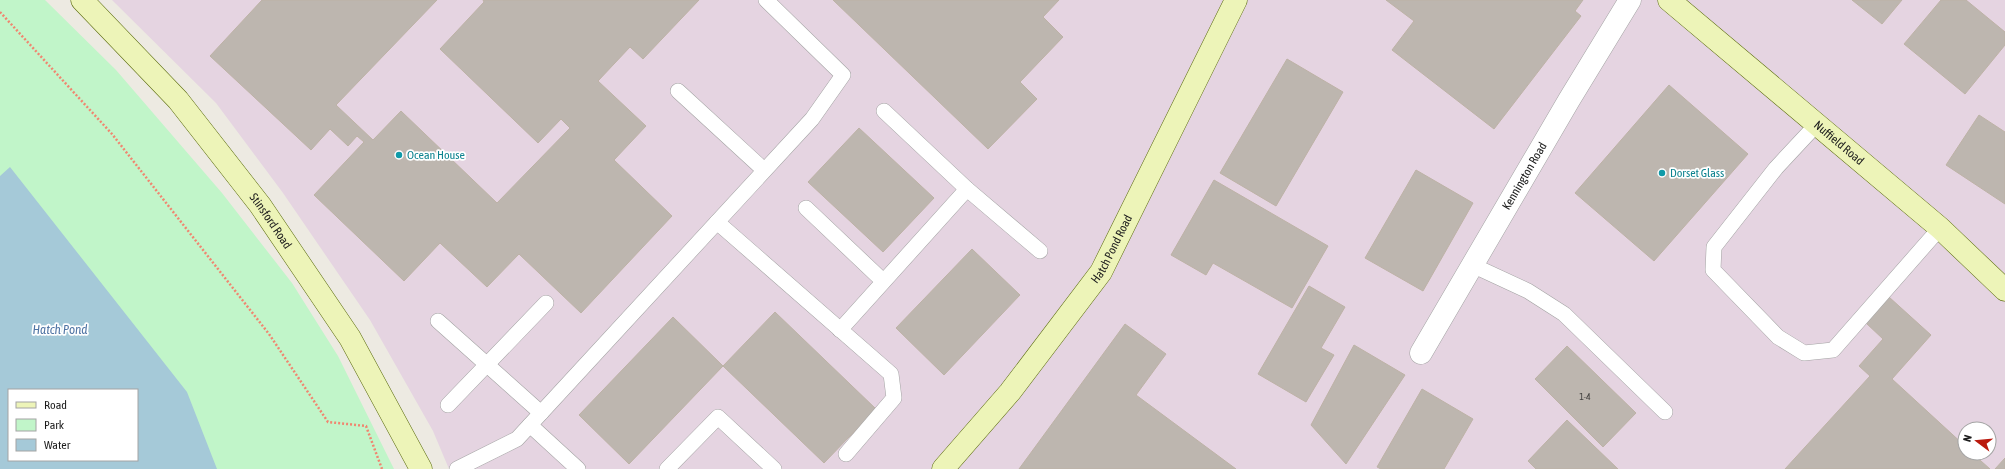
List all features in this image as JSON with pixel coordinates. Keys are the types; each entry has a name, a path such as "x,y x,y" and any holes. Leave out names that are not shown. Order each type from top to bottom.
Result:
{"street":[{"name":"Stinsford Road","path":"82,0 178,100 260,205 350,338 422,469"},
{"name":"Hatch Pond Road","path":"943,469 1010,392 1102,272 1236,0"},
{"name":"Kennington Road","path":"1421,353 1569,100 1630,0"},
{"name":"Nuffield Road","path":"1670,0 1940,228 2005,290"}],"lane":[{"path":"457,469 517,439 812,119 843,75 766,0"},
{"path":"678,91 764,170"},
{"path":"884,111 967,189 1040,251"},
{"path":"1817,124 1776,168 1714,247 1713,270 1778,337 1804,353 1833,350 1940,228"},
{"path":"840,330 967,189"},
{"path":"806,208 883,282"},
{"path":"717,222 891,374 894,398 846,454"},
{"path":"1472,265 1528,291 1564,314 1665,412"},
{"path":"448,404 546,303"},
{"path":"438,321 541,413"},
{"path":"670,468 718,417 774,469"},
{"path":"530,425 578,469"}],"path":[{"path":"0,12 112,134 269,334 328,422 366,426 382,469"}],"shaded area":[{"path":"112,0 2005,0 2005,469 449,469 433,431 370,320 283,193 216,103"}],"green space":[{"path":"0,0 45,0 116,70 222,193 292,283 338,356 394,469 0,469"}],"water":[{"name":"Hatch Pond","path":"10,167 187,392 217,469 0,469 0,176"}],"building":[{"name":"Ocean House","path":"262,0 437,0 336,105 373,140 401,111 497,203 570,128 561,119 538,143 440,49 484,2 483,0 699,0 643,59 630,47 598,81 646,126 614,160 672,216 581,313 519,254 487,287 440,243 404,281 314,195 364,142 357,136 348,146 330,129 311,150 210,56"},
{"path":"833,0 1059,0 1043,17 1063,37 1020,82 1037,99 988,149"},
{"path":"1386,0 1583,0 1575,11 1581,16 1494,129 1392,50 1414,21"},
{"path":"1852,0 1902,0 1882,24"},
{"path":"1941,0 1966,0 2005,32 2005,45 1965,94 1904,44"},
{"path":"1287,59 1343,92 1276,206 1220,173"},
{"name":"Dorset Glass","path":"1669,85 1748,154 1654,261 1575,193"},
{"path":"1979,115 2005,132 2005,204 1946,165"},
{"path":"859,128 934,198 883,252 808,182"},
{"path":"1416,170 1473,203 1423,291 1365,258"},
{"path":"1214,180 1328,246 1292,308 1213,263 1206,275 1171,255"},
{"path":"972,249 1020,295 944,375 896,328"},
{"path":"1309,286 1345,307 1321,348 1334,355 1306,402 1258,374"},
{"path":"1889,297 1931,335 1892,379 1957,439 1957,461 1981,461 1990,469 1785,469 1870,376 1859,366 1883,339 1866,323"},
{"path":"775,312 876,409 824,463 723,366"},
{"path":"673,317 723,366 629,464 579,415"},
{"path":"1125,324 1166,354 1136,395 1236,469 1019,469"},
{"path":"1354,345 1405,375 1346,464 1311,425"},
{"path":"1567,346 1636,413 1603,447 1535,379"},
{"path":"1422,389 1473,419 1444,469 1381,469 1377,467"},
{"path":"1567,420 1618,469 1536,469 1528,461"},
{"path":"2005,458 2005,469 1995,469"}],"place":[{"name":"Ocean House","path":"399,155"},
{"name":"Dorset Glass","path":"1662,173"}]}
